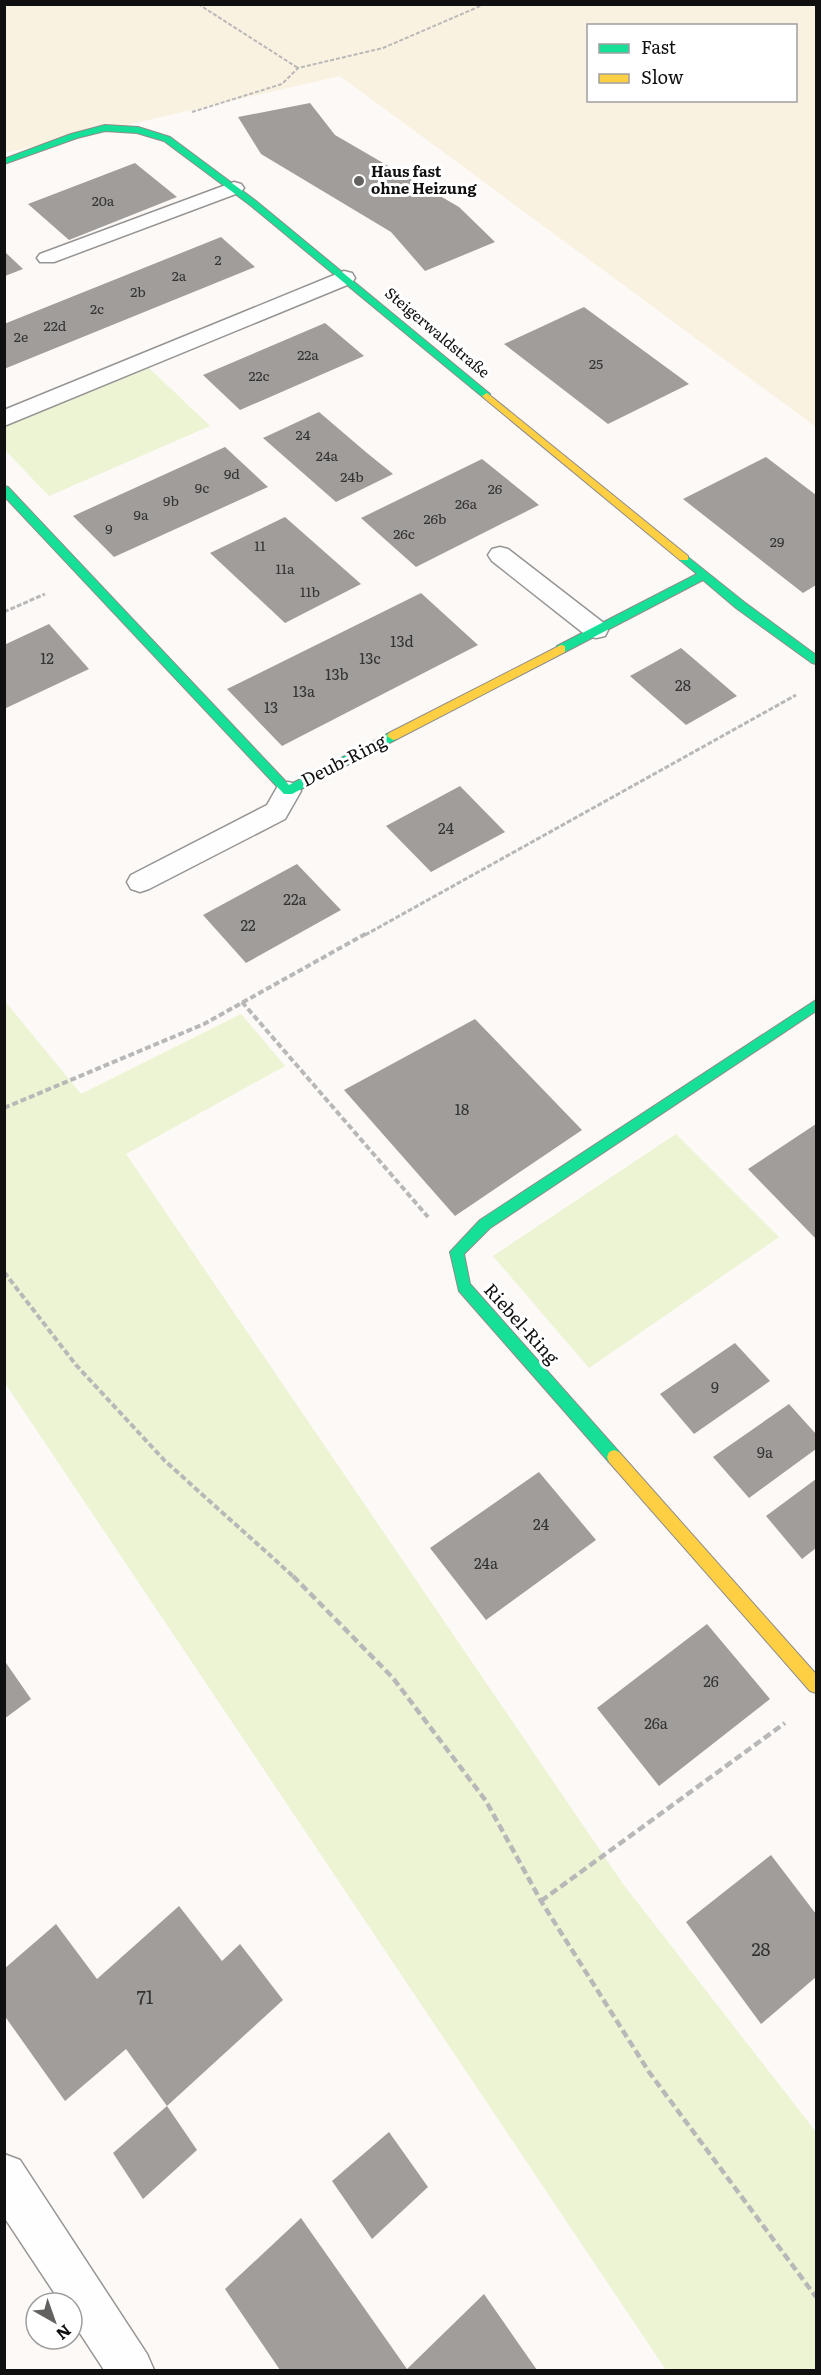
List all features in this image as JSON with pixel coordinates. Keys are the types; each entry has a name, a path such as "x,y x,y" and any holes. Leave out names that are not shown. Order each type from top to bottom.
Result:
{"street":[{"name":"Steigerwaldstraße","path":"4,162 74,136 105,128 138,130 167,139 234,188 740,605 816,660"},
{"path":"4,418 344,278"},
{"name":"Deub-Ring","path":"4,489 288,791 704,575"},
{"path":"457,1252 485,1224 816,1005"},
{"name":"Riebel-Ring","path":"457,1252 464,1287 816,1685"},
{"path":"4,2176 131,2370"}],"lane":[{"path":"47,258 234,188"},
{"path":"500,555 596,630"},
{"path":"140,882 276,812 288,791"}],"path":[{"path":"198,4 298,68"},
{"path":"138,130 282,84 298,68 383,48 485,4"},
{"path":"4,1108 204,1024 806,690"},
{"path":"242,1002 457,1252"},
{"path":"4,1272 76,1365 165,1461 283,1566 393,1678 486,1801 541,1900 649,2072 816,2297"},
{"path":"541,1900 788,1721"}],"shaded area":[{"path":"4,5 816,5 816,427 340,76 5,153"}],"green space":[{"path":"149,368 210,426 49,496 5,450 5,427"},
{"path":"4,1000 81,1094 241,1014 285,1066 126,1154 623,1884 816,2132 816,2370 666,2370 5,1383"},
{"path":"676,1134 779,1237 589,1368 493,1256"}],"building":[{"name":"Haus fast ohne Heizung","path":"310,103 335,135 459,207 495,242 425,271 391,232 261,154 238,117"},
{"path":"135,163 177,197 69,240 28,204"},
{"path":"221,237 255,267 4,369 4,324"},
{"path":"5,252 23,269 5,276"},
{"path":"584,307 689,384 608,424 504,344"},
{"path":"325,323 364,356 240,410 203,375"},
{"path":"319,412 393,474 336,502 263,438"},
{"path":"225,447 268,487 114,557 73,516"},
{"path":"766,457 816,495 816,585 803,593 683,499"},
{"path":"482,459 539,505 416,567 361,518"},
{"path":"285,517 361,584 285,623 210,553"},
{"path":"421,593 478,645 282,746 227,689"},
{"path":"49,624 89,669 4,709 4,645"},
{"path":"681,648 737,696 686,725 630,676"},
{"path":"460,786 505,832 431,872 386,826"},
{"path":"297,864 341,910 246,963 203,915"},
{"path":"475,1019 582,1130 455,1216 344,1090"},
{"path":"816,1124 816,1239 748,1169"},
{"path":"735,1343 770,1381 694,1434 660,1394"},
{"path":"789,1404 816,1434 816,1449 749,1498 713,1457"},
{"path":"539,1472 596,1540 486,1620 430,1548"},
{"path":"816,1479 816,1548 802,1559 766,1516"},
{"path":"707,1624 770,1699 659,1786 597,1708"},
{"path":"4,1660 31,1699 4,1719"},
{"path":"771,1855 816,1914 816,1977 761,2024 686,1922"},
{"path":"179,1906 222,1961 240,1944 283,2000 167,2106 126,2049 65,2101 4,2015 4,1969 56,1924 97,1979"},
{"path":"167,2106 197,2150 143,2199 113,2153"},
{"path":"389,2132 428,2187 372,2239 332,2181"},
{"path":"301,2218 407,2369 484,2294 537,2370 280,2370 225,2289"}],"traffic: fast":[{"path":"4,162 74,136 105,128 138,130 167,139 253,203 487,396"},
{"path":"4,489 288,791 393,736"},
{"path":"684,558 740,605 816,660"},
{"path":"561,649 704,575"},
{"path":"614,1457 464,1287 457,1252 485,1224 816,1005"}],"traffic: slow":[{"path":"487,396 684,558"},
{"path":"393,736 561,649"},
{"path":"614,1457 816,1685"}],"place":[{"name":"Haus fast ohne Heizung","path":"359,181"}]}
